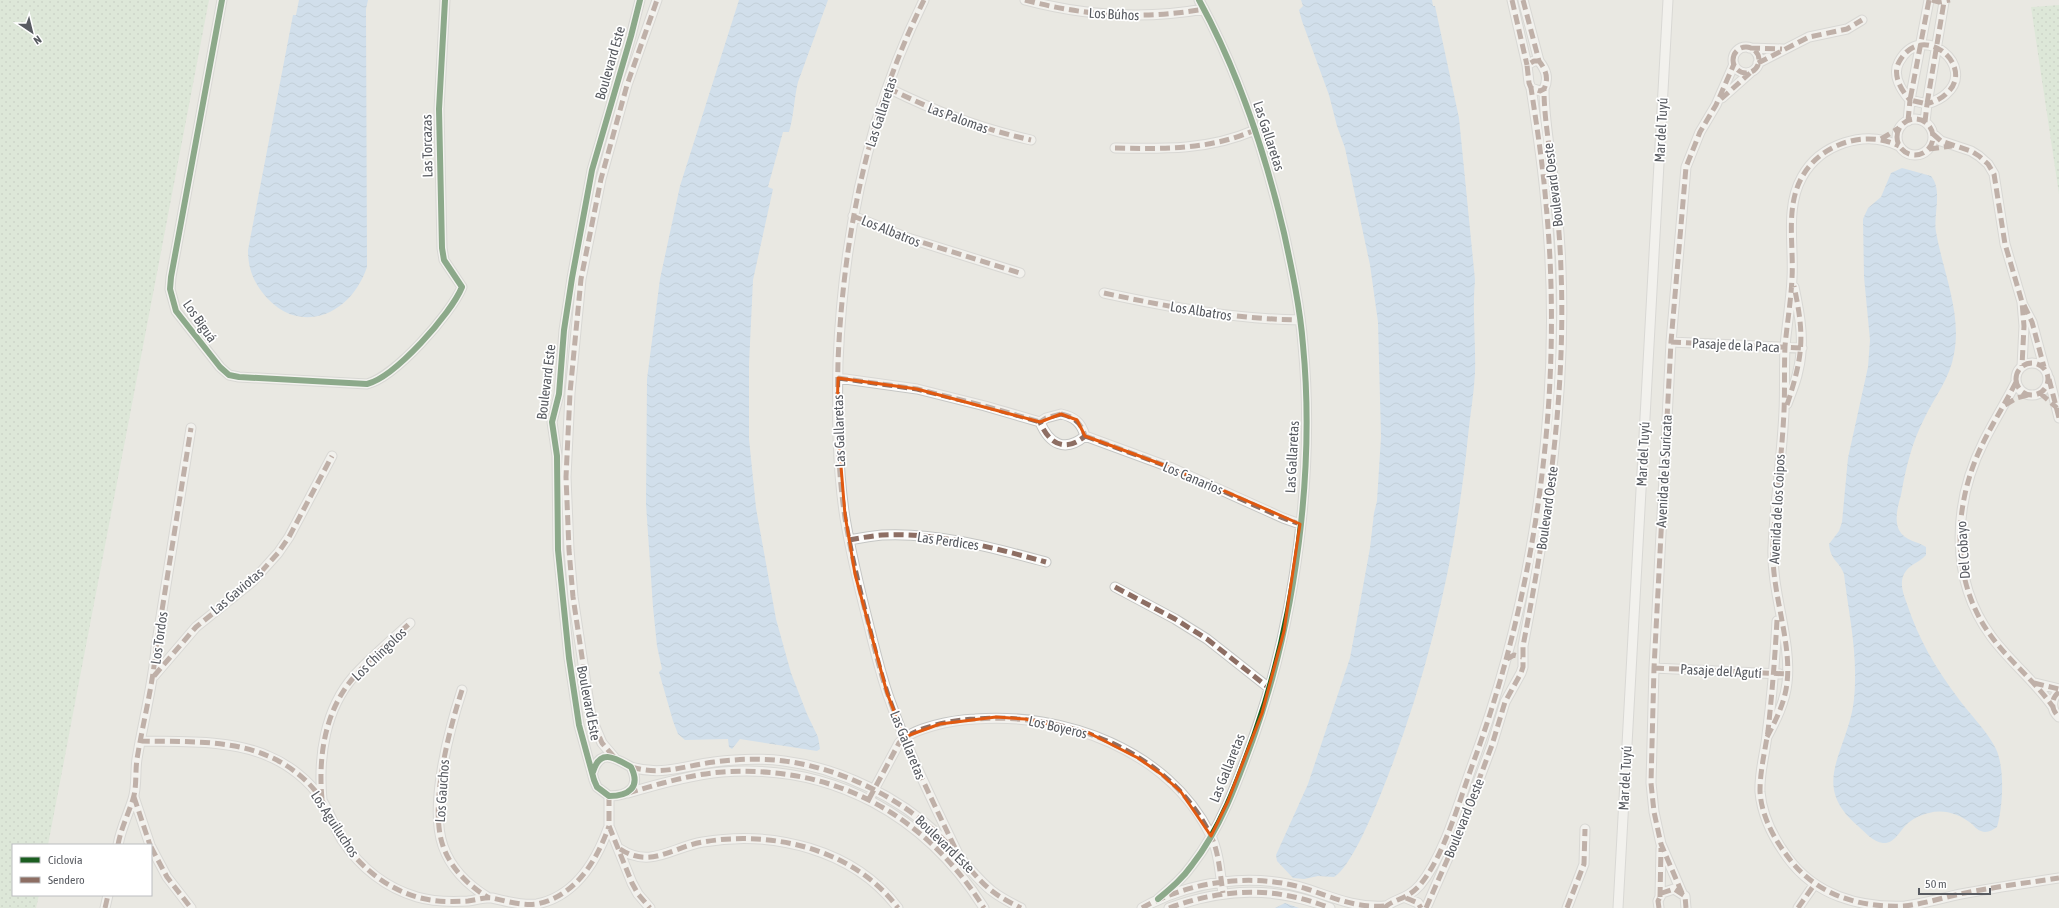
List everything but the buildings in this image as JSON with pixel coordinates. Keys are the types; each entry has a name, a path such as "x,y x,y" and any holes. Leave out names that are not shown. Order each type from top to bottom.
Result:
{"street":[{"name":"Los Biguá","path":"222,0 199,118 170,289 176,311 220,367 229,374 239,377 361,384 375,383 386,376 436,327 455,300 462,287"},
{"name":"Las Torcazas","path":"445,0 439,109 442,248 444,260 462,287"},
{"name":"Boulevard Este","path":"593,772 580,725 569,658 558,550 557,456 552,422 559,394 564,330 572,278 598,146 631,36 640,0"},
{"name":"Boulevard Este","path":"614,757 602,744 591,717 581,657 569,550 566,477 574,350 581,279 598,193 609,149 628,84 657,0"},
{"name":"Las Gallaretas","path":"924,0 877,117 853,216 841,300 838,378 839,450 845,515 849,540 856,574 881,672 904,737 958,854"},
{"name":"Los Búhos","path":"1025,0 1052,7 1112,16 1178,13 1204,9"},
{"name":"Las Gallaretas","path":"1158,899 1179,881 1193,865 1211,836 1228,801 1248,753 1269,688 1285,624 1292,586 1300,524 1306,440 1306,382 1300,320 1294,280 1274,190 1241,90 1222,45 1199,0"},
{"path":"1512,0 1527,65 1529,83 1531,88 1540,91 1544,89 1547,77 1545,68 1539,61 1523,0"},
{"name":"Mar del Tuyú","path":"1618,908 1668,0"},
{"path":"1908,121 1910,100 1930,0 1947,1 1936,46 1925,122 1933,134 1941,140 1971,151 1980,156 1988,164 1994,174 2005,244 2022,302 2032,322 2058,413"},
{"path":"636,14 640,18 650,19"},
{"name":"Avenida de la Suricata","path":"1716,105 1731,88 1754,70 1758,63 1809,37 1847,29 1862,20"},
{"path":"1922,45 1936,46 1948,55 1953,63 1955,75 1953,86 1946,94 1927,104 1921,104 1910,100 1900,86 1896,76 1897,65 1902,55 1911,48 1922,45"},
{"path":"1749,48 1756,52 1758,63"},
{"name":"Avenida de la Suricata","path":"1659,908 1660,844 1654,812 1651,783 1654,668 1671,342 1686,167 1700,132 1716,105 1734,64 1734,57 1738,50 1749,48 1784,49"},
{"path":"1527,65 1534,61 1539,61"},
{"path":"1734,64 1742,72 1750,72"},
{"name":"Las Palomas","path":"888,88 946,115 995,131 1031,140"},
{"name":"Boulevard Oeste","path":"1406,898 1420,884 1431,868 1460,801 1481,742 1507,658 1525,582 1536,517 1550,368 1551,305 1546,205 1531,88"},
{"name":"Boulevard Oeste","path":"1426,908 1470,805 1492,745 1505,702 1523,667 1523,646 1548,505 1560,380 1562,304 1560,239 1552,163 1544,112 1544,89"},
{"path":"1925,122 1914,119 1908,121 1899,128 1897,134 1899,146 1902,150 1913,155 1919,155 1932,144 1933,134"},
{"name":"Avenida de los Coipos","path":"1881,139 1899,128"},
{"path":"1115,148 1162,149 1192,147 1221,143 1255,130"},
{"name":"Avenida de los Coipos","path":"1767,737 1779,715 1788,674 1788,662 1778,606 1773,549 1784,413 1785,348 1792,278 1793,204 1801,178 1821,154 1836,146 1854,140 1881,139 1899,146"},
{"path":"598,146 609,149"},
{"path":"1929,148 1954,146"},
{"path":"1541,162 1552,163"},
{"name":"Los Albatros","path":"853,216 908,238 1020,274"},
{"path":"572,278 581,279"},
{"name":"Avenida de los Coipos","path":"1784,413 1798,371 1802,348 1800,316 1792,278"},
{"name":"Los Albatros","path":"1104,292 1171,307 1226,316 1260,320 1300,320"},
{"path":"2022,302 2024,326 2022,366"},
{"path":"1551,305 1562,304"},
{"name":"Pasaje de la Paca","path":"1671,342 1802,348"},
{"path":"2028,395 2020,390 2016,382 2017,373 2026,363 2036,363 2044,368"},
{"path":"838,378 917,388 1040,422 1054,414 1069,416 1077,420 1083,428 1085,436 1078,442 1069,445 1061,445 1048,438 1040,422"},
{"path":"2005,405 2017,398 2040,393 2047,387 2049,378"},
{"name":"Del Cobayo","path":"2016,382 2005,405 1984,441 1965,488 1960,516 1962,565 1965,584 1972,603 1984,626 1991,636 2033,682 2053,707 2059,718"},
{"path":"2040,393 2058,413"},
{"path":"555,410 563,409 570,415"},
{"name":"Los Tordos","path":"118,844 122,826 134,797 136,761 144,716 154,676 156,648 191,428"},
{"path":"554,438 564,439 569,435"},
{"name":"Los Canarios","path":"1085,436 1172,468 1283,518 1300,524"},
{"path":"1544,440 1555,442"},
{"name":"Las Gaviotas","path":"154,676 196,627 252,582 278,553 289,537 332,456"},
{"name":"Las Perdices","path":"849,540 882,535 904,535 978,545 1046,562"},
{"path":"558,550 569,550"},
{"path":"1525,582 1535,584"},
{"path":"1115,587 1175,619 1207,640 1269,688"},
{"name":"Avenida de los Coipos","path":"1778,606 1774,674 1760,792 1772,834 1782,851 1794,866 1814,884 1846,902 1870,907 1905,906 1961,894 2059,878"},
{"name":"Los Chingolos","path":"322,800 320,783 322,748 325,733 336,703 354,676 410,623"},
{"path":"1507,658 1514,655 1522,657"},
{"path":"569,658 581,657"},
{"name":"Pasaje del Agutí","path":"1654,668 1788,674"},
{"path":"1502,672 1506,679 1510,681 1516,680"},
{"path":"2033,682 2059,691 2054,698 2053,707"},
{"name":"Los Gauchos","path":"462,690 446,748 439,824 443,846 455,868 476,890 490,898"},
{"name":"Los Boyeros","path":"904,737 940,724 996,717 1025,719 1085,731 1132,754 1161,774 1181,792 1204,823 1211,836 1223,893"},
{"path":"869,799 899,743 904,737"},
{"name":"Los Aguiluchos","path":"140,741 217,744 263,754 296,773 322,800 341,839 362,865 387,884 416,897 434,901 452,902 490,898 538,907 567,890 583,876 600,850 609,826"},
{"path":"605,756 614,757 631,767 635,781 633,786 626,794 609,796 597,787 593,772 595,764 605,756"},
{"name":"Boulevard Este","path":"631,767 657,772 737,760 784,761 827,772 873,790 920,818 958,854 992,891 1021,908"},
{"name":"Boulevard Este","path":"626,794 698,775 744,772 804,777 845,789 869,799 891,812 926,837 955,867 984,908"},
{"path":"609,796 609,826 620,849 632,883 638,894 650,908"},
{"path":"134,797 149,844"},
{"path":"1460,801 1470,805"},
{"path":"1568,908 1584,864 1585,829"},
{"path":"620,849 630,855 654,858 702,842 760,839 794,844 816,849 842,862 878,887 898,908"},
{"name":"Avenida de la Suricata","path":"1660,844 1687,907"},
{"path":"152,850 167,877 190,908"},
{"path":"1142,908 1158,899 1200,886 1244,880 1283,884 1305,889 1355,906 1374,908 1385,907 1406,898 1418,903 1421,908"},
{"path":"1798,908 1814,884"},
{"path":"1660,897 1670,890 1682,893"},
{"path":"1169,908 1223,893 1278,894 1298,898 1330,908"},
{"path":"105,908 108,896"}],"highlighted area":[{"path":"838,378 917,389 1040,422 1061,414 1077,420 1085,436 1172,468 1300,524 1284,631 1262,713 1228,801 1211,836 1181,792 1161,774 1138,758 1085,731 1025,719 996,717 940,724 904,737 887,693 855,574 845,515 837,418"}],"green space":[{"path":"0,0 209,0 48,844 12,844 12,896 39,896 36,908 0,908"},
{"path":"2059,5 2059,194 2031,7"}],"water":[{"path":"299,0 368,0 366,9 367,267 359,284 349,298 336,309 322,315 306,317 291,314 276,306 262,292 251,272 248,250 293,15 296,15"},
{"path":"739,0 828,0 798,82 789,132 783,132 768,187 773,189 753,280 749,364 749,439 756,508 776,619 791,673 818,737 820,749 817,751 740,739 732,749 729,747 728,739 685,740 678,734 673,721 659,672 662,669 657,646 653,607 646,504 647,379 660,279 680,186"},
{"path":"1301,0 1432,0 1433,6 1435,6 1459,118 1475,280 1475,373 1463,482 1447,574 1425,664 1397,752 1372,815 1354,852 1341,871 1334,877 1318,876 1304,879 1293,878 1277,861 1276,855 1308,784 1350,658 1377,501 1381,437 1378,322 1370,265 1345,148 1337,126 1329,95 1302,21 1299,10 1303,6"},
{"path":"1902,168 1931,176 1935,182 1937,195 1935,225 1954,308 1956,339 1954,354 1949,371 1942,387 1920,426 1907,465 1898,508 1898,526 1902,534 1908,539 1926,547 1926,555 1906,571 1902,582 1902,589 1911,617 1922,641 1942,676 1988,735 1996,749 2001,766 2002,799 1997,827 1987,832 1978,830 1967,820 1957,815 1946,812 1935,812 1922,815 1914,819 1906,825 1893,840 1883,843 1876,841 1869,836 1845,812 1837,799 1834,787 1834,774 1837,760 1853,707 1855,667 1844,574 1831,554 1829,544 1839,531 1842,522 1848,458 1868,367 1870,340 1864,277 1863,219 1868,208 1881,197 1891,173"},
{"path":"1285,903 1299,908 1275,908"}],"marked path":[{"path":"614,757 602,743 591,717 573,597 569,550 566,477 570,393 581,279 601,179 627,85 657,0"},
{"path":"924,0 904,43 873,131 853,222 841,315 838,362 838,440 840,479 847,531 861,596 882,677 895,715 912,756 958,854"},
{"path":"1025,0 1070,10 1114,15 1159,14 1204,9"},
{"path":"1512,0 1527,65"},
{"path":"1523,0 1539,61 1546,74 1546,85 1544,89 1540,91 1531,88 1527,65 1534,61 1539,61"},
{"path":"1929,0 1910,100 1927,104 1944,2"},
{"path":"1932,0 1939,2 1950,0"},
{"path":"1758,63 1809,37 1847,29 1862,20"},
{"path":"1908,121 1910,100 1898,82 1896,72 1899,62 1909,50 1921,45 1932,46 1943,52 1951,61 1955,72 1954,83 1946,94 1927,104 1925,122"},
{"path":"1746,47 1755,51 1759,60 1755,69 1746,73 1737,69 1733,60 1737,51 1746,47"},
{"path":"1750,48 1782,49"},
{"path":"1682,893 1661,844 1654,812 1651,783 1654,668 1671,342 1686,167 1700,132 1716,105 1734,64"},
{"path":"1721,99 1750,73"},
{"path":"888,88 924,105 975,125 1031,140"},
{"path":"1384,908 1392,902 1410,894 1420,885 1429,873 1444,844 1495,699 1514,631 1529,561 1540,490 1548,418 1551,346 1551,275 1546,204 1542,161 1531,88"},
{"path":"1426,908 1459,833 1492,745 1505,702 1523,667 1523,646 1547,506 1558,412 1562,318 1559,229 1545,116 1544,89"},
{"path":"1918,119 1928,124 1932,130 1933,137 1932,144 1928,150 1922,154 1912,155 1902,150 1898,144 1897,134 1902,124 1908,120 1918,119"},
{"path":"1881,139 1899,128"},
{"path":"1115,148 1169,148 1204,145 1238,137 1255,130"},
{"path":"1933,134 1941,141 1971,151 1979,156 1988,164 1994,174 2005,244 2022,302 2024,326 2022,366"},
{"path":"1767,737 1782,704 1786,690 1788,667 1787,650 1775,581 1773,547 1783,428 1785,346 1791,287 1791,227 1794,201 1802,177 1810,165 1832,148 1844,143 1872,139 1886,141 1899,146"},
{"path":"1929,149 1952,146"},
{"path":"853,216 908,238 1020,273"},
{"path":"1787,405 1796,373 1801,346 1800,319 1794,286"},
{"path":"1104,293 1226,315 1300,320"},
{"path":"2024,305 2032,322 2044,367"},
{"path":"1671,342 1802,348"},
{"path":"2029,363 2035,363 2044,367 2048,379 2044,391 2035,395 2029,395 2020,391 2016,382 2016,376 2020,367 2029,363"},
{"path":"838,378 917,389 985,406 1040,422"},
{"path":"2049,379 2059,418"},
{"path":"2016,382 1984,441 1966,489 1960,540 1962,565 1968,590 1977,614 1991,636 2053,707"},
{"path":"2040,393 2057,408"},
{"path":"2005,405 2017,398 2028,395"},
{"path":"1061,414 1076,421 1081,427 1085,436 1071,444 1064,445 1053,441 1048,436 1040,422 1046,418 1061,414"},
{"path":"118,844 134,794 137,759 153,676 156,648 191,428"},
{"path":"1085,436 1172,468 1283,518 1300,524"},
{"path":"154,676 196,627 252,582 278,553 289,537 332,456"},
{"path":"849,540 882,535 924,536 965,542 1046,562"},
{"path":"1115,587 1175,619 1207,639 1269,688"},
{"path":"1777,620 1768,731 1760,784 1761,800 1773,835 1788,857 1811,881 1839,896 1854,901 1887,906 1904,906 1997,887 2059,878"},
{"path":"322,799 321,766 323,750 330,718 337,703 345,689 361,669 410,623"},
{"path":"1507,659 1514,655 1522,657"},
{"path":"1654,668 1788,674"},
{"path":"2034,683 2059,689"},
{"path":"462,690 442,768 438,810 439,829 446,854 456,869 474,888 489,898"},
{"path":"2059,692 2053,701 2054,711 2059,717"},
{"path":"869,799 899,743 905,737 934,725 975,719 1009,718 1043,722 1077,730 1110,742 1141,759 1168,780 1191,805 1213,841 1219,863 1223,893"},
{"path":"140,741 205,742 222,744 253,751 276,759 291,768 316,792 327,809 342,840 365,868 395,888 417,897 430,900 468,901 492,898 526,904 537,904 551,900 574,885 583,875 598,851 609,826"},
{"path":"631,767 653,771 723,761 767,759 826,770 868,786 906,809 940,836 986,886 999,896 1021,908"},
{"path":"628,793 687,777 723,772 764,772 802,777 839,787 873,802 905,822 934,846 960,875 984,908"},
{"path":"609,796 609,826 632,883 638,894 650,908"},
{"path":"134,797 150,844"},
{"path":"1567,908 1584,864 1585,829"},
{"path":"620,849 631,855 652,857 703,842 729,839 756,839 783,842 810,848 835,858 859,871 880,888 898,908"},
{"path":"1660,897 1661,848"},
{"path":"152,849 167,877 191,908"},
{"path":"1142,908 1180,891 1222,882 1244,880 1286,884 1355,904 1385,906"},
{"path":"1798,908 1814,885"},
{"path":"1659,908 1658,901 1662,893 1674,889 1685,896 1686,908"},
{"path":"1169,908 1210,896 1250,892 1289,896 1330,908"},
{"path":"105,908 108,896"},
{"path":"1406,898 1418,903 1421,908"}],"cycle path":[{"path":"222,0 171,277 170,289 176,311 220,367 229,375 239,377 367,384 379,379 392,370 421,343 446,313 462,287 444,260 442,248 439,109 445,0"},
{"path":"593,772 596,765 604,757 614,758 631,767 634,774 634,785 627,792 616,796 609,796 597,787 579,725 569,658 558,550 557,456 552,422 559,394 564,330 572,278 592,170 640,0"},
{"path":"1158,899 1185,874 1212,835 1228,803 1254,736 1269,690 1281,643 1299,543 1304,493 1306,393 1302,331 1284,233 1277,203 1249,114 1226,56 1199,0"}]}
